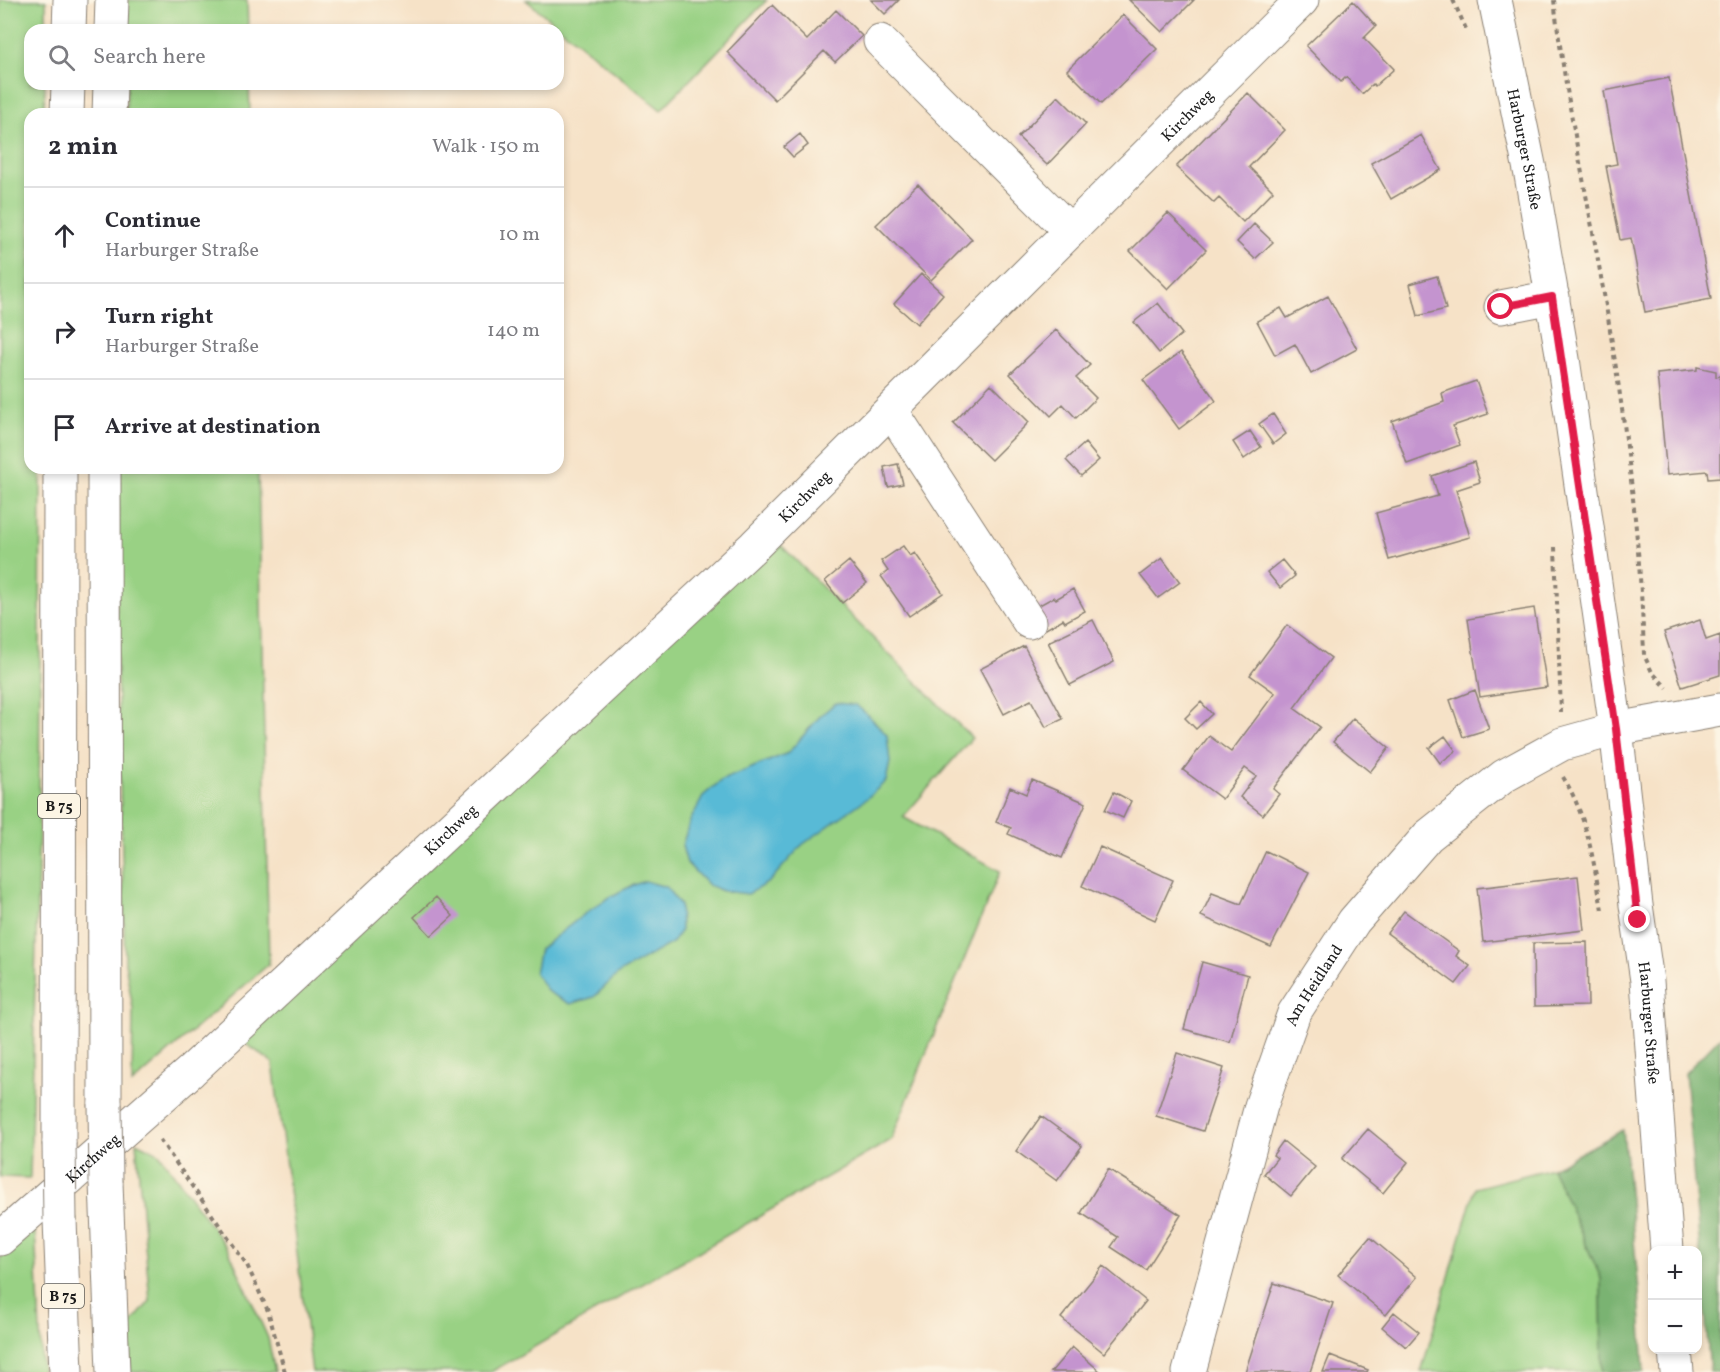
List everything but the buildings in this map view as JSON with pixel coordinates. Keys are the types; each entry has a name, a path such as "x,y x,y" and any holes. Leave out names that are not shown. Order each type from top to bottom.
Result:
{"main road":[{"path":"69,24 70,0"},
{"path":"111,24 112,0"},
{"name":"Kirchweg","path":"0,1239 191,1071 753,546 1302,0"},
{"name":"Harburger Straße","path":"1495,0 1532,175 1616,729 1647,981 1667,1246"},
{"path":"880,41 1070,231"},
{"path":"67,108 68,90"},
{"path":"110,90 110,108"},
{"path":"1501,307 1552,297"},
{"path":"891,410 1029,622"},
{"name":"B 75","path":"60,474 59,1143 66,1372"},
{"name":"B 75","path":"104,474 105,1104 113,1372"},
{"name":"Am Heidland","path":"1189,1372 1261,1106 1294,1013 1354,921 1428,836 1504,776 1562,744 1616,729 1708,712"},
{"path":"1675,1354 1677,1372"}],"path":[{"path":"1453,0 1467,30 1469,41"},
{"path":"1554,0 1560,52 1626,432 1636,528 1644,655 1652,672 1669,690 1694,696 1708,712"},
{"path":"1555,541 1561,773 1571,790 1588,834 1603,912"},
{"path":"142,1113 247,1265 268,1311 285,1372"}],"green space":[{"path":"0,0 46,0 46,24 24,24 24,90 45,90 44,108 24,108 24,474 41,474 39,826 30,1178 0,1177"},
{"path":"128,0 247,0 248,24 128,24"},
{"path":"526,0 767,0 661,110 564,31 564,24 555,24"},
{"path":"127,90 249,90 250,108 126,108"},
{"path":"119,474 258,474 269,964 132,1084 133,1009 125,963 116,634"},
{"path":"768,532 972,738 903,817 1000,871 891,1140 491,1372 312,1372 273,1063 231,1033"},
{"path":"1720,1037 1720,1372 1710,1372 1702,1276 1702,1246 1699,1246 1685,1073"},
{"path":"1623,1130 1639,1291 1644,1372 1602,1372 1601,1278 1552,1168"},
{"path":"136,1142 159,1153 229,1251 268,1338 275,1372 130,1372 129,1326 150,1301"},
{"path":"1552,1168 1601,1278 1602,1372 1421,1372 1475,1188"},
{"path":"35,1229 42,1372 0,1372 0,1258"}],"water":[{"path":"836,703 856,705 887,735 890,762 886,781 866,799 802,845 769,882 748,894 723,891 708,885 687,863 682,846 690,821 704,795 722,780 788,753 822,714"},
{"path":"645,881 666,887 680,905 681,930 672,943 619,973 594,997 570,1004 548,992 535,973 540,949 603,902"}],"route":[{"path":"1501,307 1552,297 1616,729 1638,920"}]}
